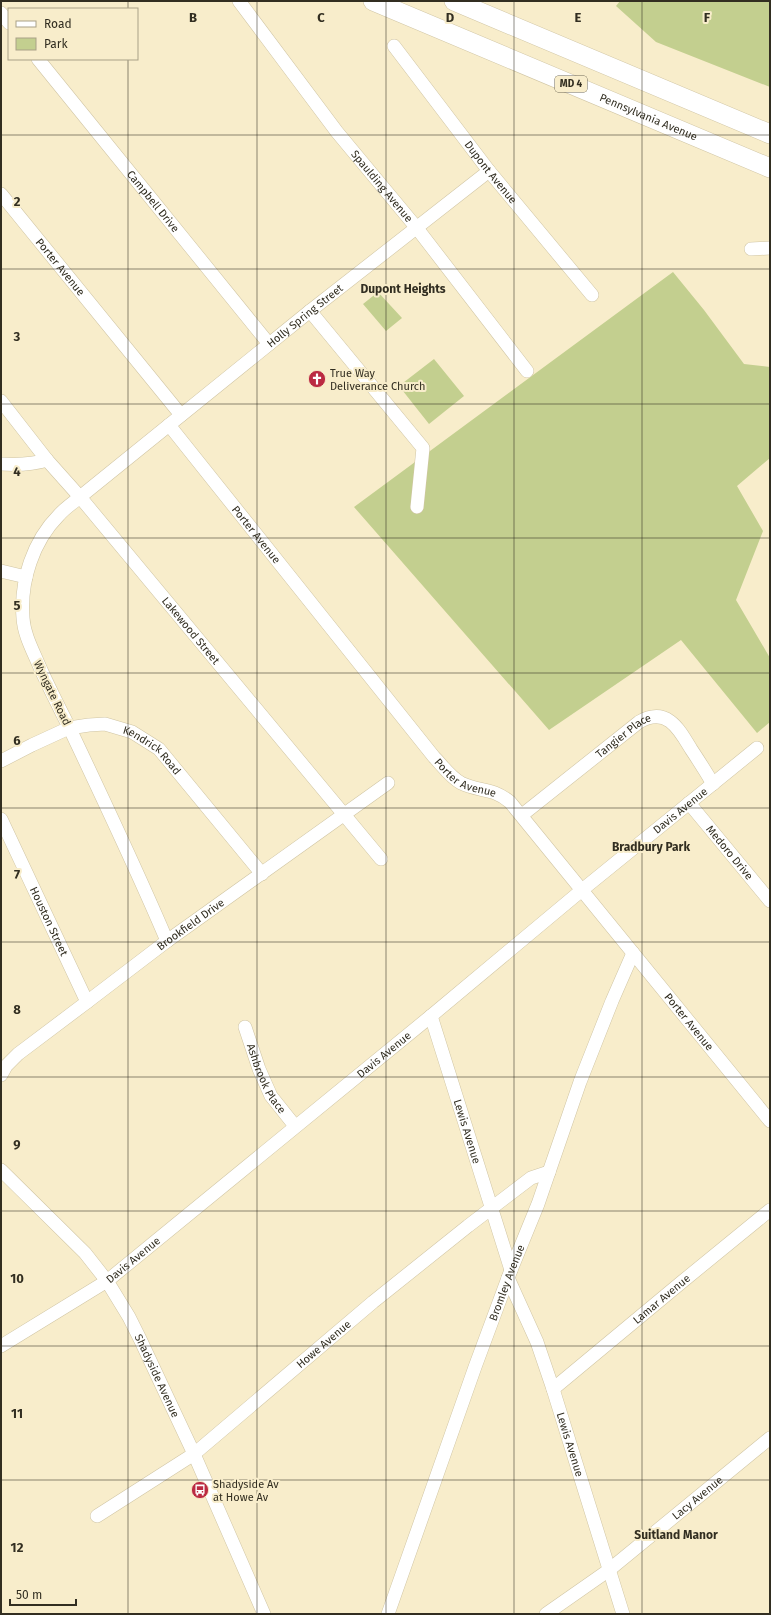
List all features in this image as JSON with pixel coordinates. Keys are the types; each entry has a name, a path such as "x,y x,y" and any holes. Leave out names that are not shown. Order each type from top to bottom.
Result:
{"highway":[{"name":"Pennsylvania Avenue","path":"373,1 770,168"},
{"path":"454,1 770,134"}],"street":[{"name":"Spaulding Avenue","path":"239,1 337,132 416,227 527,371"},
{"path":"1,13 8,22"},
{"name":"Dupont Avenue","path":"394,46 489,171 592,295"},
{"name":"Campbell Drive","path":"39,60 269,344"},
{"name":"Holly Spring Street","path":"122,464 310,311 489,171"},
{"name":"Porter Avenue","path":"1,194 181,415"},
{"path":"751,249 770,248"},
{"path":"310,311 423,448 417,507"},
{"name":"Lakewood Street","path":"1,401 47,460 80,497 381,859"},
{"name":"Porter Avenue","path":"169,425 434,757 459,782 476,788 488,790 500,795 510,802 770,1121"},
{"path":"1,464 34,464 47,460"},
{"name":"Wyngate Road","path":"122,464 59,514 45,532 33,554 26,577 23,613 27,636 44,676 137,873 167,941"},
{"path":"1,571 26,577"},
{"name":"Tangier Place","path":"522,815 639,722 652,717 664,718 678,727 713,784"},
{"name":"Kendrick Road","path":"1,761 69,728 96,724 117,726 136,734 154,746 190,785 262,874"},
{"name":"Davis Avenue","path":"1,1346 107,1280 432,1016 477,976 757,748"},
{"name":"Brookfield Drive","path":"3,1065 167,941 388,783"},
{"name":"Medoro Drive","path":"689,803 770,901"},
{"name":"Houston Street","path":"1,819 87,1002"},
{"name":"Bromley Avenue","path":"388,1614 509,1274 538,1204 590,1057 633,953"},
{"name":"Lewis Avenue","path":"432,1016 491,1208 509,1274 537,1342 554,1389 623,1614"},
{"name":"Ashbrook Place","path":"245,1027 269,1092 278,1107 295,1126"},
{"name":"Shadyside Avenue","path":"1,1170 76,1243 107,1280 140,1339 194,1454 264,1614"},
{"name":"Howe Avenue","path":"97,1516 194,1454 373,1302 491,1208 531,1178 549,1172"},
{"name":"Lamar Avenue","path":"554,1389 770,1210"},
{"name":"Lacy Avenue","path":"546,1614 609,1570 770,1438"}],"green space":[{"path":"620,1 770,1 770,87 656,42 616,6"},
{"path":"673,272 704,310 744,364 770,367 770,458 737,486 763,531 736,600 770,658 770,722 757,733 681,640 549,730 354,507"},
{"path":"378,292 402,318 386,331 363,304"},
{"path":"434,359 464,396 429,424 399,386"}],"place":[{"name":"True Way Deliverance Church","path":"317,379"},
{"name":"Shadyside Av at Howe Av","path":"200,1490"}],"district":[{"name":"Dupont Heights","path":"403,289"},
{"name":"Bradbury Park","path":"651,847"},
{"name":"Suitland Manor","path":"676,1535"}]}
